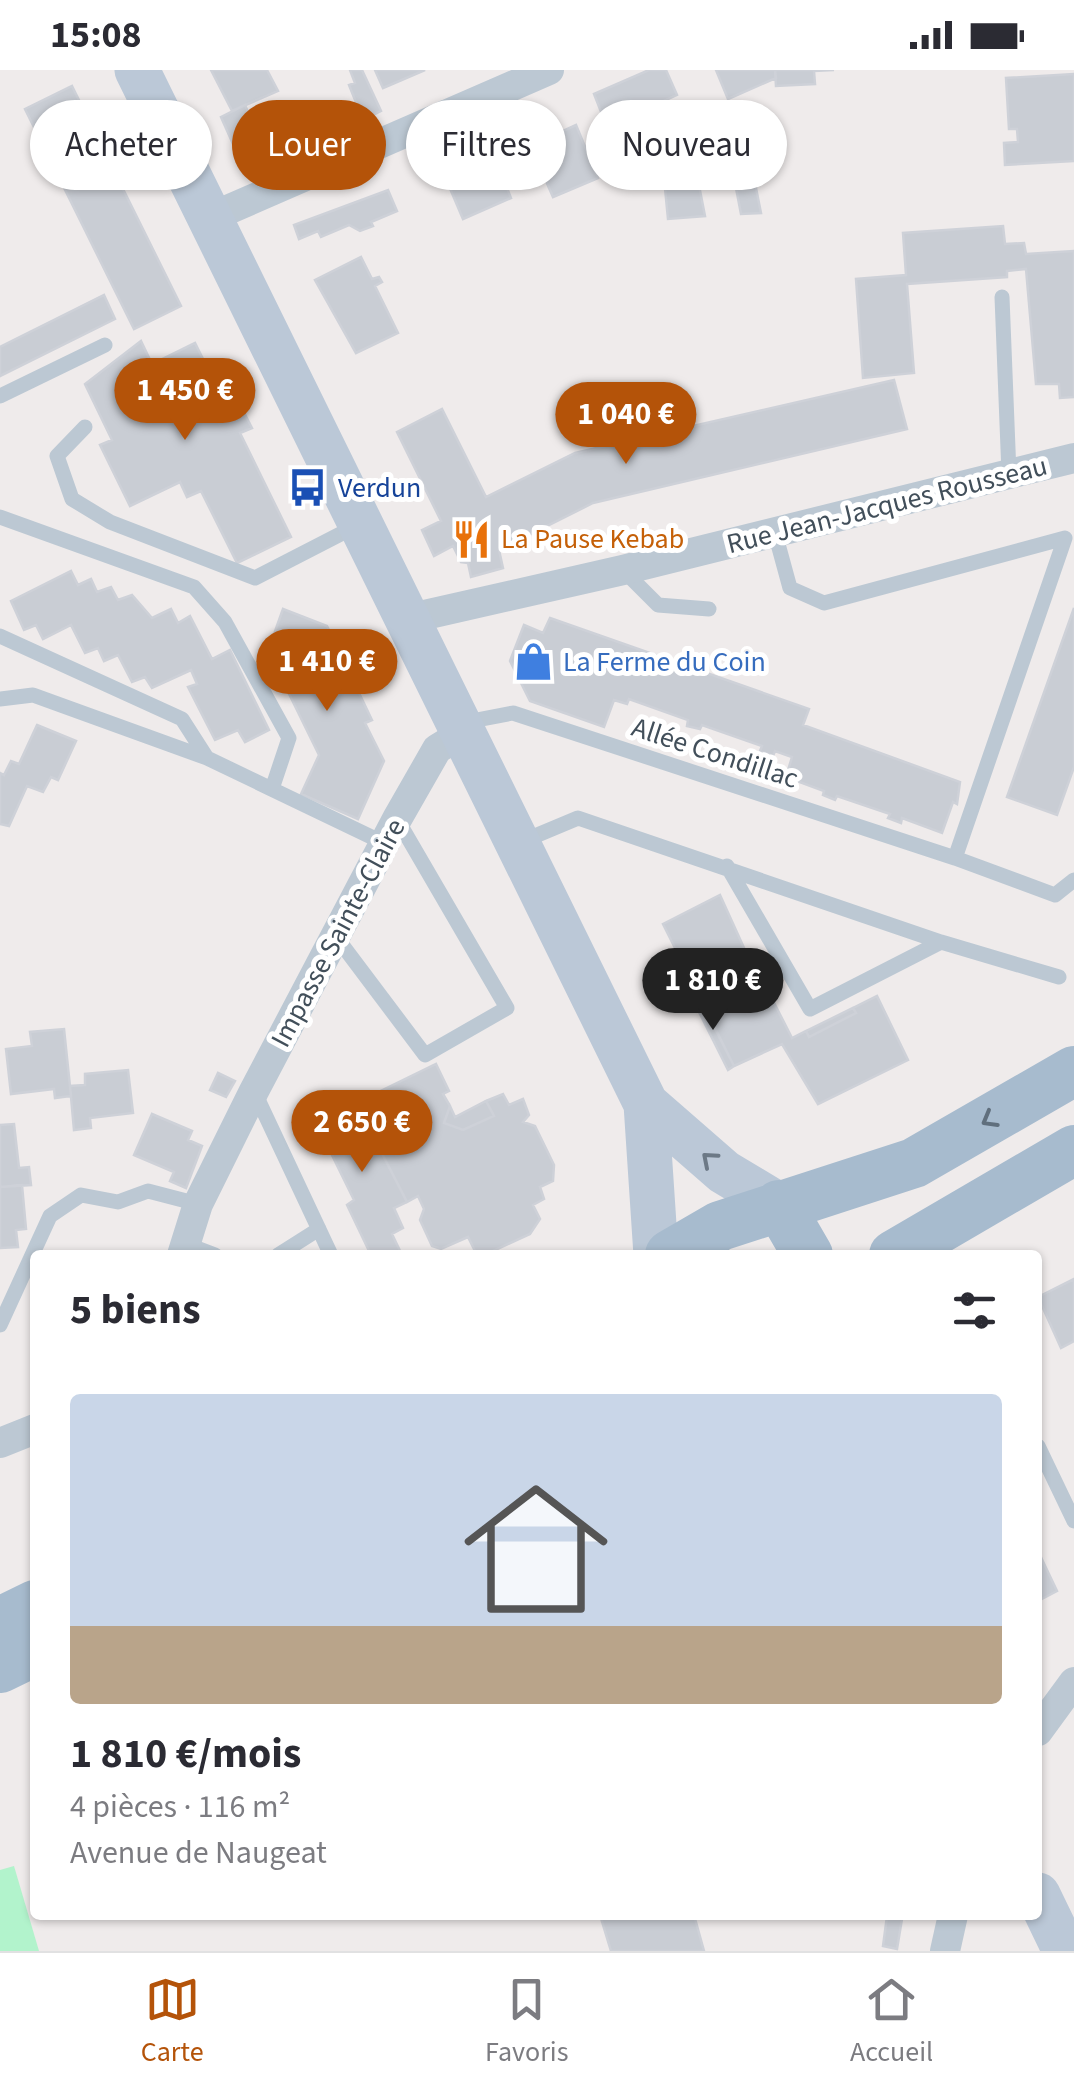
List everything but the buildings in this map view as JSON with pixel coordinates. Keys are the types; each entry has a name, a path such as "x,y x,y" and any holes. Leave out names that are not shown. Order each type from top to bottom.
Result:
{"main road":[{"path":"679,1250 720,1226 914,1163 1074,1071"},
{"path":"903,1250 1074,1150"},
{"path":"779,1205 805,1250"},
{"path":"0,1622 30,1608"},
{"path":"0,1668 30,1653"}],"street":[{"path":"136,70 646,1104 656,1250"},
{"path":"209,218 549,70"},
{"name":"Rue Jean-Jacques Rousseau","path":"408,618 624,570 1074,458"},
{"name":"Impasse Sainte-Claire","path":"184,1249 198,1204 254,1091 437,749 460,728"},
{"path":"646,1104 724,1172 779,1205"},
{"path":"0,1443 30,1431"},
{"path":"1042,1726 1074,1682"},
{"path":"1042,1903 1065,1951"},
{"path":"945,1951 951,1920"}],"lane":[{"path":"1002,296 1010,474"},
{"path":"0,396 105,345"},
{"path":"85,426 58,456 72,499 110,522 255,578 360,524"},
{"path":"0,517 194,587 225,622 289,738 272,789"},
{"path":"775,533 790,588 824,603 1069,538"},
{"path":"955,858 1069,538"},
{"path":"624,570 658,605 710,609"},
{"path":"0,636 182,719 207,758"},
{"path":"0,699 33,695 207,758 272,789 392,832 507,1008 425,1055 337,938"},
{"name":"Allée Condillac","path":"460,728 513,713 1055,894 1074,880"},
{"path":"518,842 578,818 941,942 1059,977"},
{"path":"727,866 810,1009 941,942"},
{"path":"254,1091 329,1250"},
{"path":"34,1250 50,1216 81,1195 118,1202 148,1192 198,1204"},
{"path":"286,1250 319,1229"},
{"path":"0,1325 30,1260"},
{"path":"1042,1454 1074,1521"}],"green space":[{"path":"14,1866 39,1951 0,1951 0,1870"}],"place":[{"name":"Verdun","path":"308,488"},
{"name":"La Pause Kebab","path":"471,539"},
{"name":"La Ferme du Coin","path":"533,662"}]}
